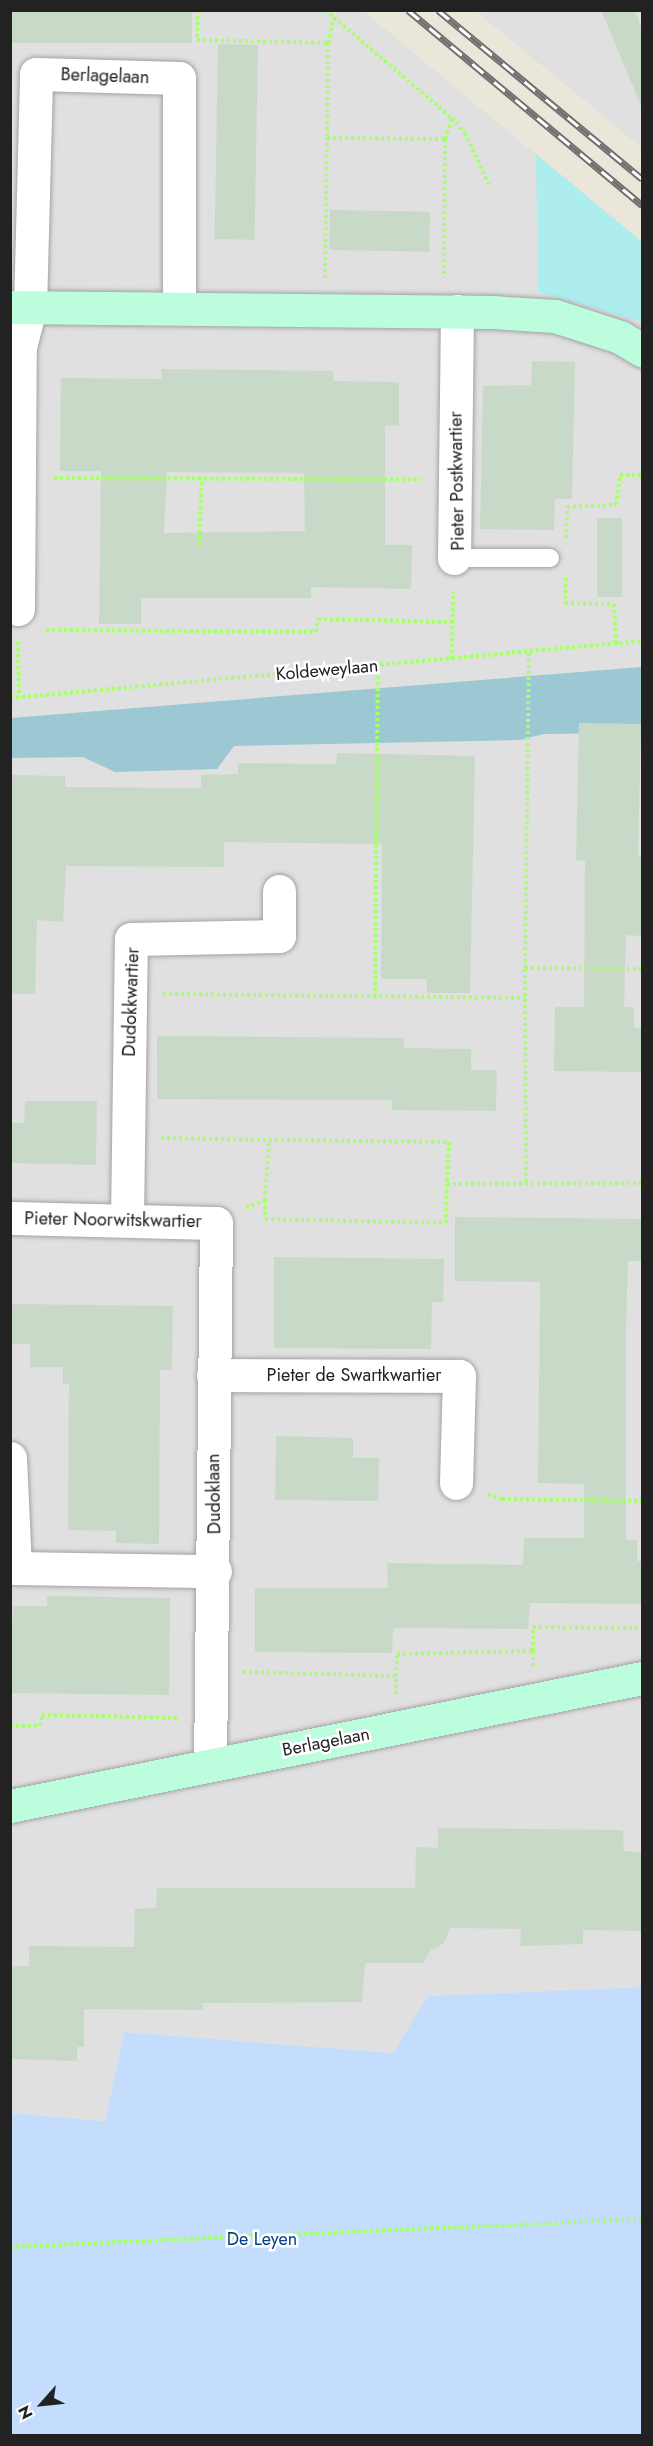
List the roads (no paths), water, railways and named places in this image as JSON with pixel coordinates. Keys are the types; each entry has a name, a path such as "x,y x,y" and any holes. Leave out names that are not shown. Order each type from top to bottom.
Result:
{"street":[{"name":"Berlagelaan","path":"20,307 36,74 179,78 178,308"},
{"path":"18,620 20,307 450,312 555,316 620,337 642,350"},
{"name":"Pieter Postkwartier","path":"450,312 455,479 454,558"},
{"name":"Dudokkwartier","path":"127,1219 131,939 279,936 279,891"},
{"name":"Pieter Noorwitskwartier","path":"10,1218 216,1222"},
{"name":"Dudoklaan","path":"210,1765 215,1571 213,1375 216,1222"},
{"name":"Pieter de Swartkwartier","path":"213,1375 459,1376 456,1484"},
{"path":"10,1458 12,1550 15,1568 215,1571"},
{"name":"Berlagelaan","path":"10,1806 642,1678"}],"lane":[{"name":"Pieter Postkwartier","path":"454,558 558,554"}],"railway":[{"path":"408,10 642,205"},
{"path":"438,10 642,179"}],"park label":[{"name":"De Leyen","path":"262,2239"}]}
